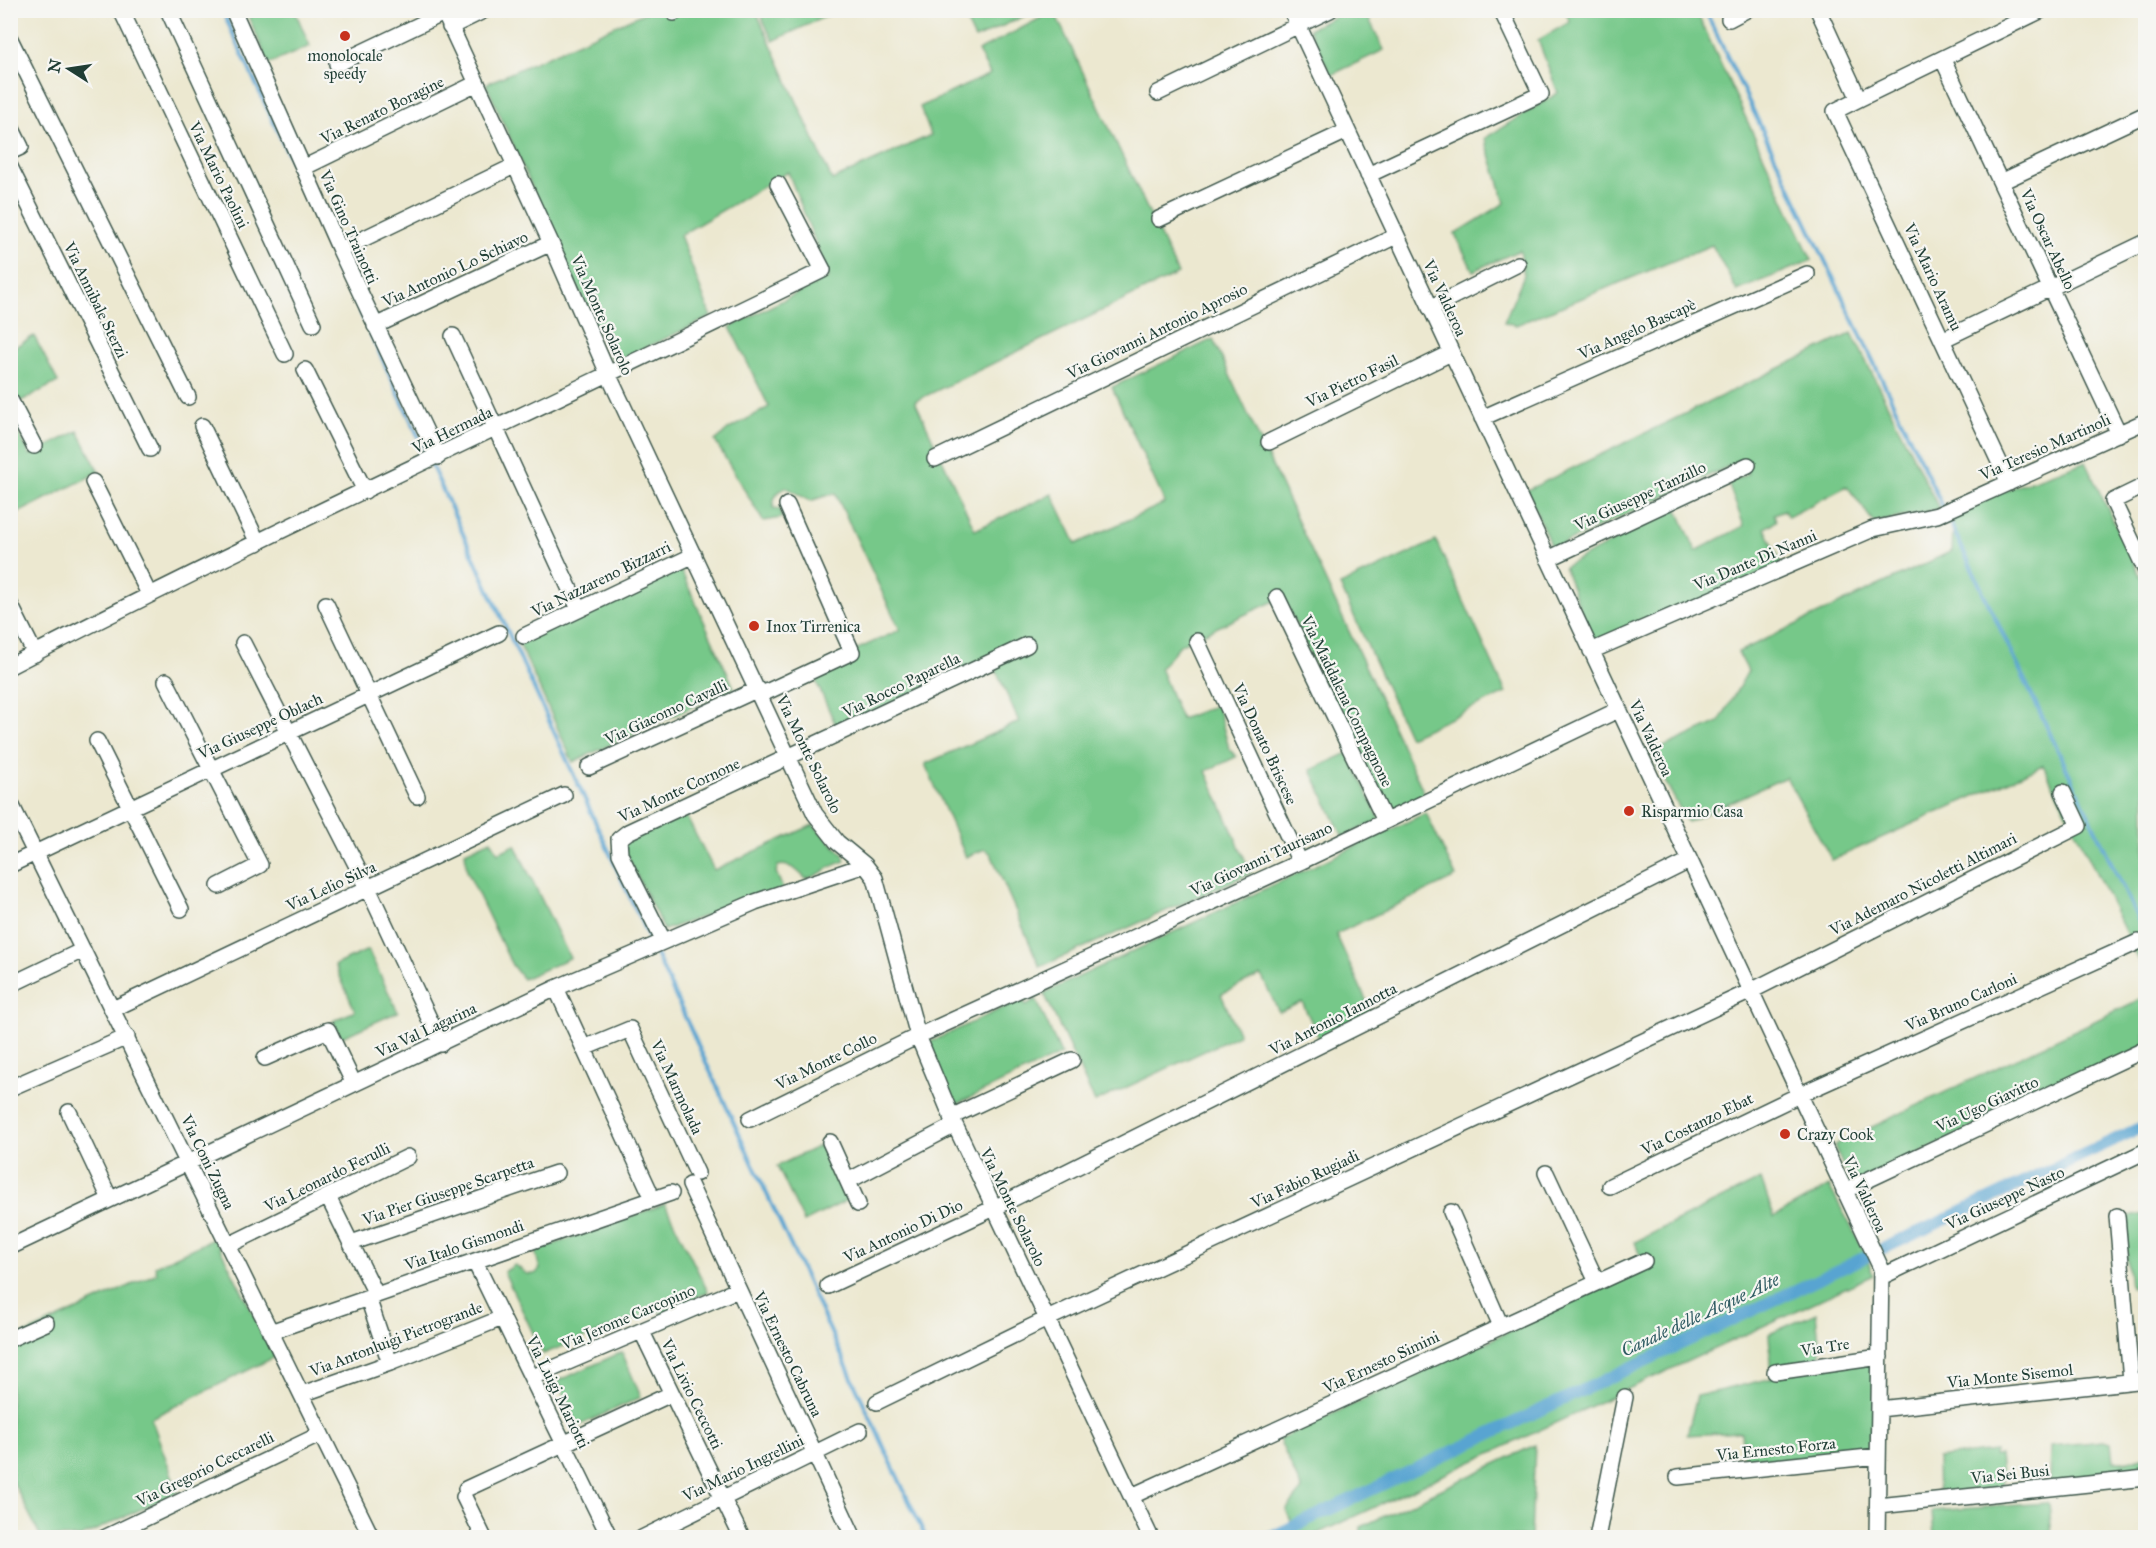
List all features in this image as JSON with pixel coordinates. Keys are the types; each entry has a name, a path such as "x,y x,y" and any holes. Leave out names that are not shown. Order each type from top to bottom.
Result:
{"street":[{"name":"Via Mario Paolini","path":"121,10 285,354"},
{"path":"168,10 313,324"},
{"name":"Via Gino Trainotti","path":"233,10 375,327 437,458"},
{"path":"337,64 446,17 485,10"},
{"name":"Via Valderoa","path":"1291,10 1881,1273 1877,1538"},
{"path":"1158,93 1330,10"},
{"path":"1368,175 1541,94 1501,10"},
{"path":"1729,19 1746,10"},
{"path":"1818,10 1859,99 2042,10"},
{"name":"Via Monte Solarolo","path":"446,17 513,166 551,243 609,376 815,814 837,842 865,865 875,878 918,1036 953,1121 1151,1538"},
{"path":"10,39 188,397"},
{"name":"Via Oscar Abello","path":"1943,60 2119,434"},
{"name":"Via Renato Boragine","path":"303,168 477,83"},
{"name":"Via Mario Aramu","path":"1859,99 1835,111 2009,483"},
{"path":"2001,182 2145,114"},
{"path":"10,125 21,147 10,152"},
{"path":"1159,219 1347,131"},
{"path":"340,250 513,166"},
{"name":"Via Annibale Sterzi","path":"10,167 150,449"},
{"name":"Via Hermada","path":"10,666 148,594 609,376 823,270 778,184"},
{"name":"Via Giovanni Antonio Aprosio","path":"934,459 1396,236"},
{"path":"1942,340 2145,242"},
{"name":"Via Antonio Lo Schiavo","path":"375,327 551,243"},
{"path":"1430,308 1518,264"},
{"name":"Via Angelo Bascapè","path":"1482,418 1807,274"},
{"path":"453,336 579,609"},
{"name":"Via Pietro Fasil","path":"1269,442 1451,353"},
{"path":"305,370 365,490"},
{"path":"10,400 34,446"},
{"name":"Via Teresio Martinoli","path":"1937,515 2145,421"},
{"path":"202,426 258,543"},
{"name":"Via Giuseppe Tanzillo","path":"1548,559 1748,465"},
{"path":"93,482 148,594"},
{"path":"2145,485 2113,501 2145,571"},
{"name":"Via Giacomo Cavalli","path":"589,767 852,652 787,504"},
{"name":"Via Dante Di Nanni","path":"1591,651 1873,529 1937,515"},
{"name":"Via Nazzareno Bizzarri","path":"524,636 694,555"},
{"name":"Via Maddalena Compagnone","path":"1277,597 1385,821"},
{"path":"10,604 35,654"},
{"path":"326,604 417,796"},
{"name":"Via Giuseppe Oblach","path":"10,865 499,633"},
{"name":"Via Donato Briscese","path":"1197,641 1300,862"},
{"path":"243,644 368,888 441,1044"},
{"name":"Via Rocco Paparella","path":"790,758 1027,645"},
{"path":"166,681 260,865 219,886"},
{"name":"Via Giovanni Taurisano","path":"918,1036 1300,862 1618,710"},
{"path":"97,741 181,909"},
{"name":"Via Monte Cornone","path":"663,940 620,854 619,839 628,832 790,758"},
{"name":"Via Ademaro Nicoletti Altimari","path":"1750,991 2079,826 2063,792"},
{"name":"Via Lelio Silva","path":"113,1009 564,795"},
{"name":"Via Coni Zugna","path":"10,802 372,1538"},
{"name":"Via Antonio Iannotta","path":"994,1208 1689,861"},
{"name":"Via Val Lagarina","path":"12,1243 663,940 755,902 865,865"},
{"name":"Via Bruno Carloni","path":"1798,1095 2138,942"},
{"path":"10,985 83,950"},
{"path":"556,988 649,1190"},
{"name":"Via Fabio Rugiadi","path":"877,1402 1047,1318 1750,991"},
{"name":"Via Marmolada","path":"584,1048 630,1029 693,1179"},
{"path":"265,1058 328,1030 354,1084"},
{"name":"Via Monte Collo","path":"750,1119 918,1036"},
{"path":"10,1088 127,1037"},
{"name":"Via Ugo Giavitto","path":"1844,1191 2145,1049"},
{"path":"848,1181 953,1121 1072,1060"},
{"name":"Via Costanzo Ebat","path":"1610,1186 1798,1095"},
{"path":"69,1112 110,1199"},
{"path":"830,1142 858,1204"},
{"name":"Via Giuseppe Nasto","path":"1881,1273 2145,1151"},
{"name":"Via Leonardo Ferulli","path":"229,1245 408,1157"},
{"name":"Via Pier Giuseppe Scarpetta","path":"351,1243 556,1173"},
{"path":"1546,1173 1597,1282"},
{"name":"Via Ernesto Cabruna","path":"693,1179 736,1290 854,1538"},
{"name":"Via Italo Gismondi","path":"270,1332 371,1293 475,1262 599,1216 671,1193"},
{"name":"Via Pier Giuseppe Scarpetta","path":"328,1197 351,1243 371,1293 390,1363"},
{"name":"Via Antonio Di Dio","path":"828,1286 994,1208"},
{"path":"1452,1212 1501,1326"},
{"path":"2117,1216 2138,1380"},
{"name":"Via Ernesto Simini","path":"1132,1496 1644,1261"},
{"name":"Via Luigi Mariotti","path":"475,1262 610,1538"},
{"name":"Via Jerome Carcopino","path":"533,1377 736,1290"},
{"name":"Via Antonluigi Pietrogrande","path":"302,1394 390,1363 502,1318"},
{"path":"10,1339 46,1323"},
{"name":"Via Livio Ceccotti","path":"642,1332 742,1538"},
{"name":"Via Tre","path":"1775,1372 1880,1357"},
{"name":"Via Monte Sisemol","path":"1879,1409 2138,1380"},
{"path":"484,1538 465,1493 563,1443 671,1394"},
{"path":"1597,1538 1625,1397"},
{"name":"Via Mario Ingrellini","path":"642,1538 860,1431"},
{"name":"Via Gregorio Ceccarelli","path":"104,1538 321,1434"},
{"name":"Via Ernesto Forza","path":"1678,1477 1878,1456"},
{"name":"Via Sei Busi","path":"1878,1506 2145,1478"}],"green space":[{"path":"831,10 833,13 773,41 759,11"},
{"path":"1348,10 1365,11 1384,50 1331,75 1309,29"},
{"path":"261,11 295,11 310,46 269,64 248,16"},
{"path":"648,11 756,11 832,180 931,135 920,107 990,74 978,51 1054,11 1178,274 915,401 975,530 1052,494 1076,544 1165,503 1112,387 1213,339 1426,797 1386,816 1283,597 1181,644 1160,668 1181,719 1217,705 1229,748 1236,757 1206,771 1251,873 1040,967 991,854 985,849 966,857 925,764 1019,722 992,661 838,730 811,670 900,630 835,493 810,501 786,487 776,495 773,504 773,508 780,509 782,518 763,521 715,441 729,429 769,407 730,327 829,277 788,172 680,235 711,317 613,363 486,84"},
{"path":"961,11 1035,11 975,39"},
{"path":"1565,11 1696,11 1812,260 1737,291 1712,245 1516,325 1504,322 1524,275 1520,250 1473,271 1455,234 1505,203 1485,138 1558,93 1538,40 1570,22"},
{"path":"1852,333 1939,509 1874,523 1847,486 1788,517 1784,510 1774,514 1776,521 1765,528 1782,565 1595,647 1564,567 1677,508 1696,551 1744,526 1728,483 1748,474 1740,461 1552,549 1527,490"},
{"path":"34,336 58,382 19,402 11,386 11,349"},
{"path":"10,415 30,455 78,431 99,472 12,516"},
{"path":"2085,462 2145,586 2145,972 2043,765 1832,860 1786,777 1687,822 1650,753 1719,722 1748,671 1738,652 1952,551 1954,508"},
{"path":"1436,541 1506,693 1409,737 1340,585"},
{"path":"680,568 734,688 573,762 519,643"},
{"path":"1348,753 1380,820 1343,837 1311,770"},
{"path":"1426,813 1456,877 1336,934 1373,1015 1320,1040 1302,1002 1279,1012 1261,975 1221,994 1239,1035 1095,1102 1044,993"},
{"path":"685,814 714,870 813,825 843,854 845,861 806,879 790,867 778,866 776,872 783,889 664,930 622,845 633,836"},
{"path":"491,840 498,853 515,845 570,958 523,979 512,965 467,871 465,852"},
{"path":"368,950 398,1012 340,1038 333,1021 355,1011 335,965"},
{"path":"2145,997 2145,1047 1851,1185 1834,1145"},
{"path":"1022,999 1026,1005 1036,999 1061,1054 955,1105 926,1044"},
{"path":"821,1145 848,1200 804,1222 777,1166"},
{"path":"1761,1179 1774,1217 1829,1186 1865,1252 1873,1275 1310,1537 1278,1538 1295,1530 1286,1510 1302,1490 1279,1439 1644,1268 1635,1242"},
{"path":"665,1204 708,1292 664,1313 656,1310 543,1354 504,1272 515,1265 527,1274 535,1274 540,1269 535,1251"},
{"path":"2145,1214 2145,1285 2130,1287 2123,1218"},
{"path":"215,1238 275,1357 151,1418 178,1492 81,1537 41,1537 11,1478 10,1341 157,1273 155,1266"},
{"path":"1816,1313 1821,1361 1876,1353 1877,1455 1744,1468 1741,1432 1687,1435 1697,1396 1772,1378 1769,1334"},
{"path":"622,1352 641,1397 578,1426 558,1381"},
{"path":"2104,1441 2111,1443 2113,1461 2129,1461 2145,1456 2145,1480 2050,1486 2051,1446"},
{"path":"1535,1445 1531,1537 1361,1537 1361,1527"},
{"path":"1994,1451 1994,1456 2000,1456 2004,1491 1938,1500 1937,1458"},
{"path":"2049,1504 2052,1537 1934,1537 1932,1511"}],"waterway":[{"path":"222,10 319,221"},
{"path":"1705,10 1943,507"},
{"path":"348,285 427,455"},
{"path":"430,462 651,943"},
{"path":"1946,514 2146,936"},
{"path":"654,950 926,1538"},
{"name":"Canale delle Acque Alte","path":"1269,1538 2146,1125"}],"place":[{"name":"monolocale speedy","path":"345,36"},
{"name":"Inox Tirrenica","path":"754,626"},
{"name":"Risparmio Casa","path":"1629,811"},
{"name":"Crazy Cook","path":"1785,1134"}]}
